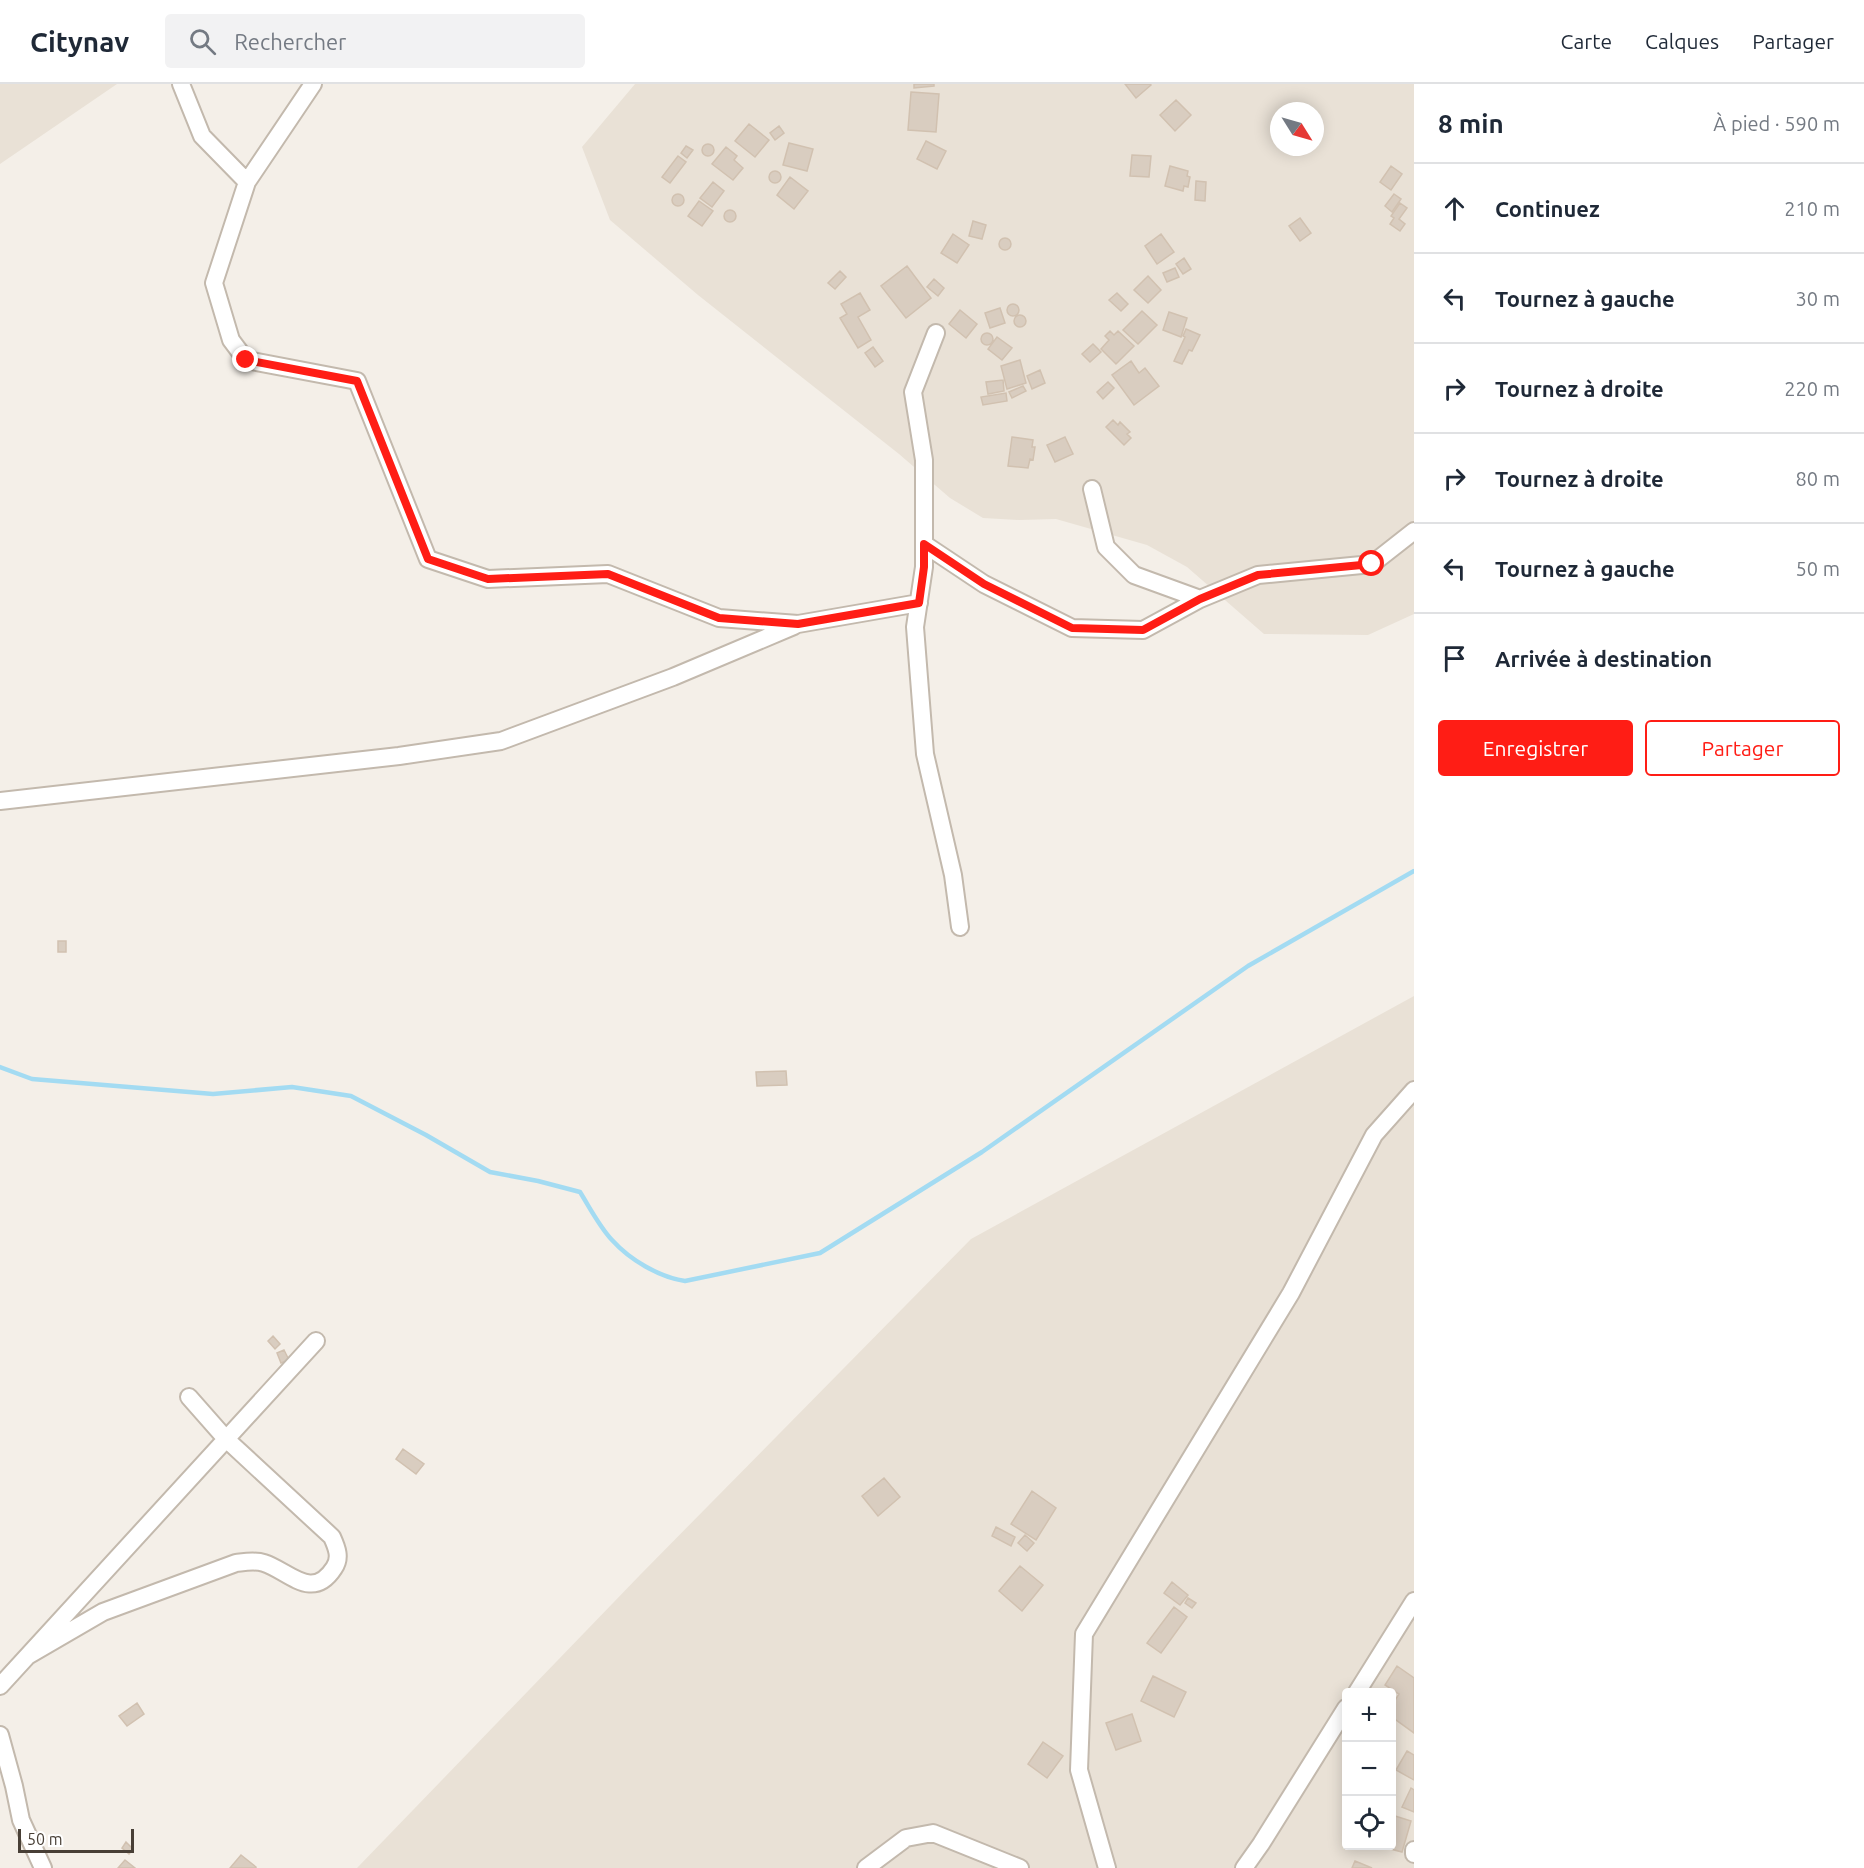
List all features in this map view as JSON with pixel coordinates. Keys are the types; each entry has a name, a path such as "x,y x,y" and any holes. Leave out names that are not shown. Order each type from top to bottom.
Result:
{"street":[{"path":"181,84 202,136 247,182"},
{"path":"313,84 247,182 214,283 231,339 246,360 357,381 428,559 488,579 608,574 719,618 798,624"},
{"path":"936,333 913,392 924,460 924,567 915,627 925,754 953,875 960,927"},
{"path":"1092,489 1106,547 1134,575 1200,599"},
{"path":"924,544 984,584 1072,628 1143,630 1200,599 1258,575 1372,564 1414,531"},
{"path":"0,801 399,756 501,741 673,677 798,624 919,603"},
{"path":"1107,1868 1079,1770 1083,1634 1291,1293 1374,1135 1414,1090"},
{"path":"0,1686 316,1341"},
{"path":"29,1655 103,1612 236,1563 253,1561 265,1563 293,1579 309,1584 320,1582 329,1576 337,1564 338,1550 332,1537 226,1439 189,1397"},
{"path":"1359,1688 1414,1601"},
{"path":"1244,1868 1342,1716"},
{"path":"0,1735 21,1820 43,1868"},
{"path":"0,1797 18,1807"},
{"path":"866,1868 906,1838 933,1833 1020,1868"}],"shaded area":[{"path":"0,84 117,84 0,164"},
{"path":"635,84 1414,84 1414,614 1368,635 1264,634 1187,567 1147,545 1056,519 983,518 950,498 899,454 698,295 610,220 582,147"},
{"path":"1414,996 1414,1868 357,1868 640,1575 971,1239"}],"building":[{"path":"914,84 934,84 934,86 914,88"},
{"path":"1125,84 1150,84 1151,85 1136,98"},
{"path":"911,92 939,94 936,132 908,130"},
{"path":"1176,100 1191,115 1175,131 1160,115"},
{"path":"749,124 769,140 755,157 735,141"},
{"path":"779,126 784,133 775,140 770,133"},
{"path":"926,141 946,151 937,169 917,159"},
{"path":"789,143 813,149 807,171 783,165"},
{"path":"710,144 714,150 710,156 706,156 702,148"},
{"path":"686,146 693,150 687,158 681,153"},
{"path":"726,147 737,156 734,160 743,168 733,180 712,164"},
{"path":"1132,155 1151,156 1149,177 1130,176"},
{"path":"678,156 686,162 670,183 662,177"},
{"path":"1170,166 1188,171 1187,176 1190,177 1188,187 1184,186 1183,191 1165,186"},
{"path":"1391,166 1402,174 1391,190 1380,182"},
{"path":"777,171 781,177 777,183 773,183 769,175"},
{"path":"790,177 808,191 794,209 777,195"},
{"path":"1196,181 1206,182 1205,201 1195,200"},
{"path":"713,182 724,191 712,207 700,198"},
{"path":"680,194 684,200 680,206 676,206 672,198"},
{"path":"1394,194 1401,199 1392,212 1385,206"},
{"path":"699,201 713,211 702,226 688,216"},
{"path":"1400,203 1407,208 1399,219 1405,224 1400,231 1390,224 1394,218 1391,216"},
{"path":"732,210 736,216 732,222 728,222 724,214"},
{"path":"1300,218 1311,233 1300,241 1289,226"},
{"path":"973,221 986,225 982,239 969,236"},
{"path":"953,234 969,245 957,263 941,253"},
{"path":"1161,234 1174,252 1157,264 1145,246"},
{"path":"1007,238 1011,244 1007,250 1003,250 999,242"},
{"path":"1184,258 1191,269 1183,274 1176,264"},
{"path":"907,266 931,298 906,318 881,286"},
{"path":"1175,268 1179,277 1167,282 1163,273"},
{"path":"840,271 846,277 835,289 828,283"},
{"path":"1148,276 1161,290 1148,303 1134,290"},
{"path":"934,279 944,288 938,296 927,287"},
{"path":"860,293 870,310 858,317 871,340 858,348 840,318 847,314 841,304"},
{"path":"1117,293 1128,304 1121,311 1109,300"},
{"path":"1015,304 1019,310 1015,316 1011,316 1007,308"},
{"path":"1000,308 1005,323 990,328 985,313"},
{"path":"960,310 977,324 966,338 949,324"},
{"path":"1142,311 1157,325 1138,344 1123,330"},
{"path":"1169,312 1187,318 1181,337 1163,330"},
{"path":"1022,315 1026,321 1022,327 1018,327 1014,319"},
{"path":"1186,329 1200,335 1182,364 1174,361 1185,337 1183,336"},
{"path":"1110,331 1114,335 1118,331 1134,346 1116,364 1101,349 1109,340 1105,336"},
{"path":"989,333 993,339 989,345 985,345 981,337"},
{"path":"997,337 1012,348 1002,360 988,349"},
{"path":"1093,344 1101,352 1090,362 1082,354"},
{"path":"873,347 883,361 875,367 865,353"},
{"path":"1020,360 1026,383 1007,389 1001,366"},
{"path":"1131,361 1139,373 1145,368 1159,386 1134,405 1112,375"},
{"path":"1040,370 1045,383 1032,389 1027,376"},
{"path":"1003,380 1004,391 988,394 986,382"},
{"path":"1108,382 1114,388 1103,399 1097,392"},
{"path":"1023,386 1026,391 1012,398 1009,392"},
{"path":"1006,393 1007,401 983,405 981,397"},
{"path":"1113,420 1118,425 1120,422 1130,432 1127,434 1131,438 1124,445 1106,427"},
{"path":"1012,437 1033,440 1032,447 1035,447 1033,460 1030,459 1028,468 1008,466"},
{"path":"1065,437 1073,454 1055,462 1047,445"},
{"path":"58,941 66,941 66,952 58,952"},
{"path":"786,1071 787,1085 757,1086 756,1072"},
{"path":"273,1336 280,1344 275,1349 268,1341"},
{"path":"284,1350 289,1360 281,1363 277,1353"},
{"path":"403,1449 424,1464 416,1474 396,1459"},
{"path":"884,1478 900,1497 878,1516 862,1496"},
{"path":"1032,1491 1056,1508 1036,1540 1011,1524"},
{"path":"996,1527 1015,1537 1011,1546 992,1536"},
{"path":"1025,1535 1034,1543 1027,1551 1018,1543"},
{"path":"1020,1566 1043,1585 1022,1611 999,1591"},
{"path":"1172,1582 1188,1595 1180,1605 1164,1593"},
{"path":"1188,1598 1196,1603 1192,1608 1185,1603"},
{"path":"1174,1607 1187,1617 1161,1653 1147,1643"},
{"path":"1397,1666 1414,1678 1414,1733 1396,1720 1396,1699 1399,1694 1396,1692 1396,1688 1385,1685"},
{"path":"1153,1676 1186,1692 1174,1717 1141,1701"},
{"path":"137,1703 144,1714 127,1726 119,1716"},
{"path":"1132,1714 1141,1741 1116,1750 1106,1723"},
{"path":"1043,1742 1063,1756 1047,1778 1028,1764"},
{"path":"1407,1751 1414,1755 1414,1780 1396,1770"},
{"path":"1411,1788 1414,1790 1414,1812 1402,1807"},
{"path":"1396,1816 1411,1821 1402,1852 1394,1850"},
{"path":"126,1842 133,1849 129,1854 122,1848"},
{"path":"241,1855 256,1867 256,1868 230,1868"},
{"path":"125,1860 135,1868 118,1868"},
{"path":"1355,1861 1372,1868 1352,1868"}],"waterway":[{"path":"0,1067 32,1079 213,1094 292,1087 351,1096 490,1172 580,1192 603,1229 627,1254 655,1272 685,1281 820,1253 982,1152 1248,966 1414,871"}],"route":[{"path":"246,360 357,381 428,559 488,579 608,574 719,618 798,624 919,603 924,567 924,544 984,584 1072,628 1143,630 1200,599 1258,575 1372,564"}]}
